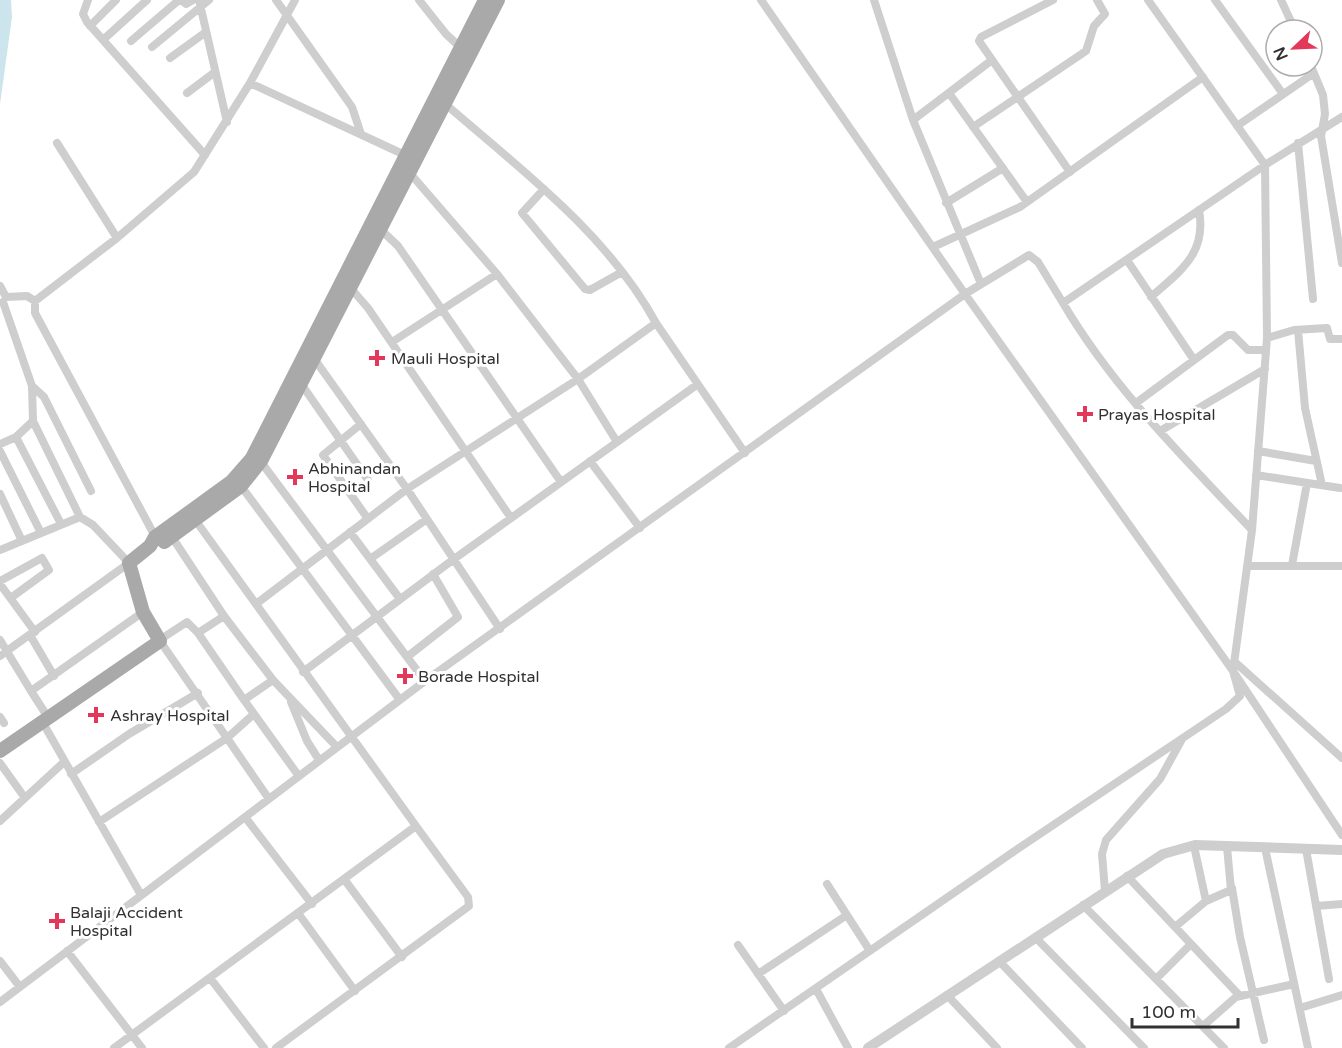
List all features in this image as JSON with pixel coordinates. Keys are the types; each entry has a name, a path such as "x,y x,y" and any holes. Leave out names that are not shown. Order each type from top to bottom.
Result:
{"main road":[{"path":"375,225 409,172 465,51 485,0"},
{"path":"465,51 498,0"},
{"path":"0,751 160,640 143,612 129,563 159,541 258,458 375,225 405,155 441,99"},
{"path":"159,541 196,520 242,486 302,385 311,356"}],"street":[{"path":"88,0 83,14 90,26 205,154"},
{"path":"90,26 116,0"},
{"path":"104,39 147,0"},
{"path":"131,41 180,0 186,4 193,0"},
{"path":"152,47 200,4 209,0"},
{"path":"276,0 287,12 352,106 362,135"},
{"path":"35,301 117,238 194,172 250,83 295,0"},
{"path":"419,0 465,51"},
{"path":"761,0 965,294 1235,667 1342,835"},
{"path":"874,0 913,120 981,284"},
{"path":"1053,0 981,37 979,41 1070,172"},
{"path":"973,127 1086,51 1094,26 1105,14 1097,0"},
{"path":"729,1048 1226,709 1240,696 1235,667 1252,530 1267,338 1265,165 1148,0"},
{"path":"1215,0 1282,94"},
{"path":"1281,0 1289,18"},
{"path":"200,4 226,122"},
{"path":"170,58 206,32"},
{"path":"913,120 992,60"},
{"path":"187,93 215,72"},
{"path":"933,248 1027,202 1203,77"},
{"path":"1238,126 1302,78"},
{"path":"1316,78 1323,95 1321,136 1342,263"},
{"path":"250,83 405,155"},
{"path":"949,93 1027,202"},
{"path":"441,99 544,189 604,249 745,453"},
{"path":"1063,303 1298,143 1342,117"},
{"path":"57,143 117,238"},
{"path":"1298,143 1313,298"},
{"path":"946,203 1003,168"},
{"path":"409,172 497,274 578,379 617,442"},
{"path":"544,189 522,213 585,289 590,290 622,272"},
{"path":"1151,297 1193,257 1202,227 1199,210"},
{"path":"375,225 398,246 561,482"},
{"path":"0,1002 424,681 500,629 965,294 1029,255 1038,262 1088,345 1160,431 1252,530"},
{"path":"1127,260 1194,360"},
{"path":"392,342 497,274"},
{"path":"346,283 392,342 511,518"},
{"path":"0,286 32,386 33,421 80,517 93,525 129,563 3,654"},
{"path":"4,301 27,296 35,301"},
{"path":"35,301 35,313 159,541 224,616 273,680 336,746"},
{"path":"256,604 407,489 578,379 656,323"},
{"path":"1267,338 1299,330 1327,328 1330,339 1342,339"},
{"path":"1299,330 1305,408 1322,485"},
{"path":"1136,403 1231,334 1248,350 1266,350"},
{"path":"311,356 407,489 500,629"},
{"path":"1160,431 1265,369"},
{"path":"303,672 433,574 698,384"},
{"path":"302,385 368,480"},
{"path":"32,386 44,397 91,491"},
{"path":"0,444 16,437 33,421"},
{"path":"360,424 325,452 324,457 368,519"},
{"path":"16,437 61,524"},
{"path":"0,451 42,533"},
{"path":"1258,451 1317,461"},
{"path":"258,458 424,681"},
{"path":"590,461 640,528"},
{"path":"1256,475 1340,488"},
{"path":"1292,565 1307,483"},
{"path":"242,486 400,699"},
{"path":"1,500 22,541"},
{"path":"0,550 80,517"},
{"path":"370,559 427,519"},
{"path":"196,520 303,672 468,897 469,906 276,1048"},
{"path":"350,532 400,599"},
{"path":"12,597 49,570 42,558 0,582 12,597 33,633 54,676"},
{"path":"1248,566 1342,566"},
{"path":"407,657 458,617 433,574"},
{"path":"31,691 143,612"},
{"path":"198,633 224,616"},
{"path":"268,799 160,640 187,622 198,633 298,775"},
{"path":"0,640 3,654 31,691 64,762 141,895"},
{"path":"1235,667 1342,758"},
{"path":"244,700 273,680"},
{"path":"71,774 129,734 198,693"},
{"path":"290,698 307,741 319,760"},
{"path":"99,822 227,738 254,714"},
{"path":"1105,891 1102,854 1106,840 1160,779 1182,739"},
{"path":"0,762 25,798"},
{"path":"0,821 64,762"},
{"path":"245,817 312,904"},
{"path":"114,1048 416,826"},
{"path":"1194,846 1206,902"},
{"path":"868,1048 1163,854 1194,846 1342,850"},
{"path":"1227,847 1232,888 1264,1040"},
{"path":"1265,848 1308,1048"},
{"path":"1306,849 1329,979"},
{"path":"1127,876 1240,996"},
{"path":"344,879 402,957"},
{"path":"827,884 870,951"},
{"path":"1175,927 1206,902 1229,892 1232,888"},
{"path":"1316,906 1342,903"},
{"path":"1083,905 1224,1048"},
{"path":"298,913 355,991"},
{"path":"759,974 847,915"},
{"path":"1035,937 1144,1048"},
{"path":"1156,979 1191,944"},
{"path":"738,945 784,1011"},
{"path":"67,951 142,1048"},
{"path":"0,961 20,987"},
{"path":"999,961 1082,1048"},
{"path":"210,978 264,1048"},
{"path":"1203,1026 1240,996 1294,984"},
{"path":"816,989 848,1048"},
{"path":"947,995 994,1047"},
{"path":"1300,1008 1342,995"}],"water":[{"path":"0,0 11,0 12,17 0,104"}],"place":[{"name":"Mauli Hospital","path":"377,358"},
{"name":"Prayas Hospital","path":"1085,414"},
{"name":"Abhinandan Hospital","path":"295,477"},
{"name":"Borade Hospital","path":"405,676"},
{"name":"Ashray Hospital","path":"96,715"},
{"name":"Balaji Accident Hospital","path":"57,921"}]}
